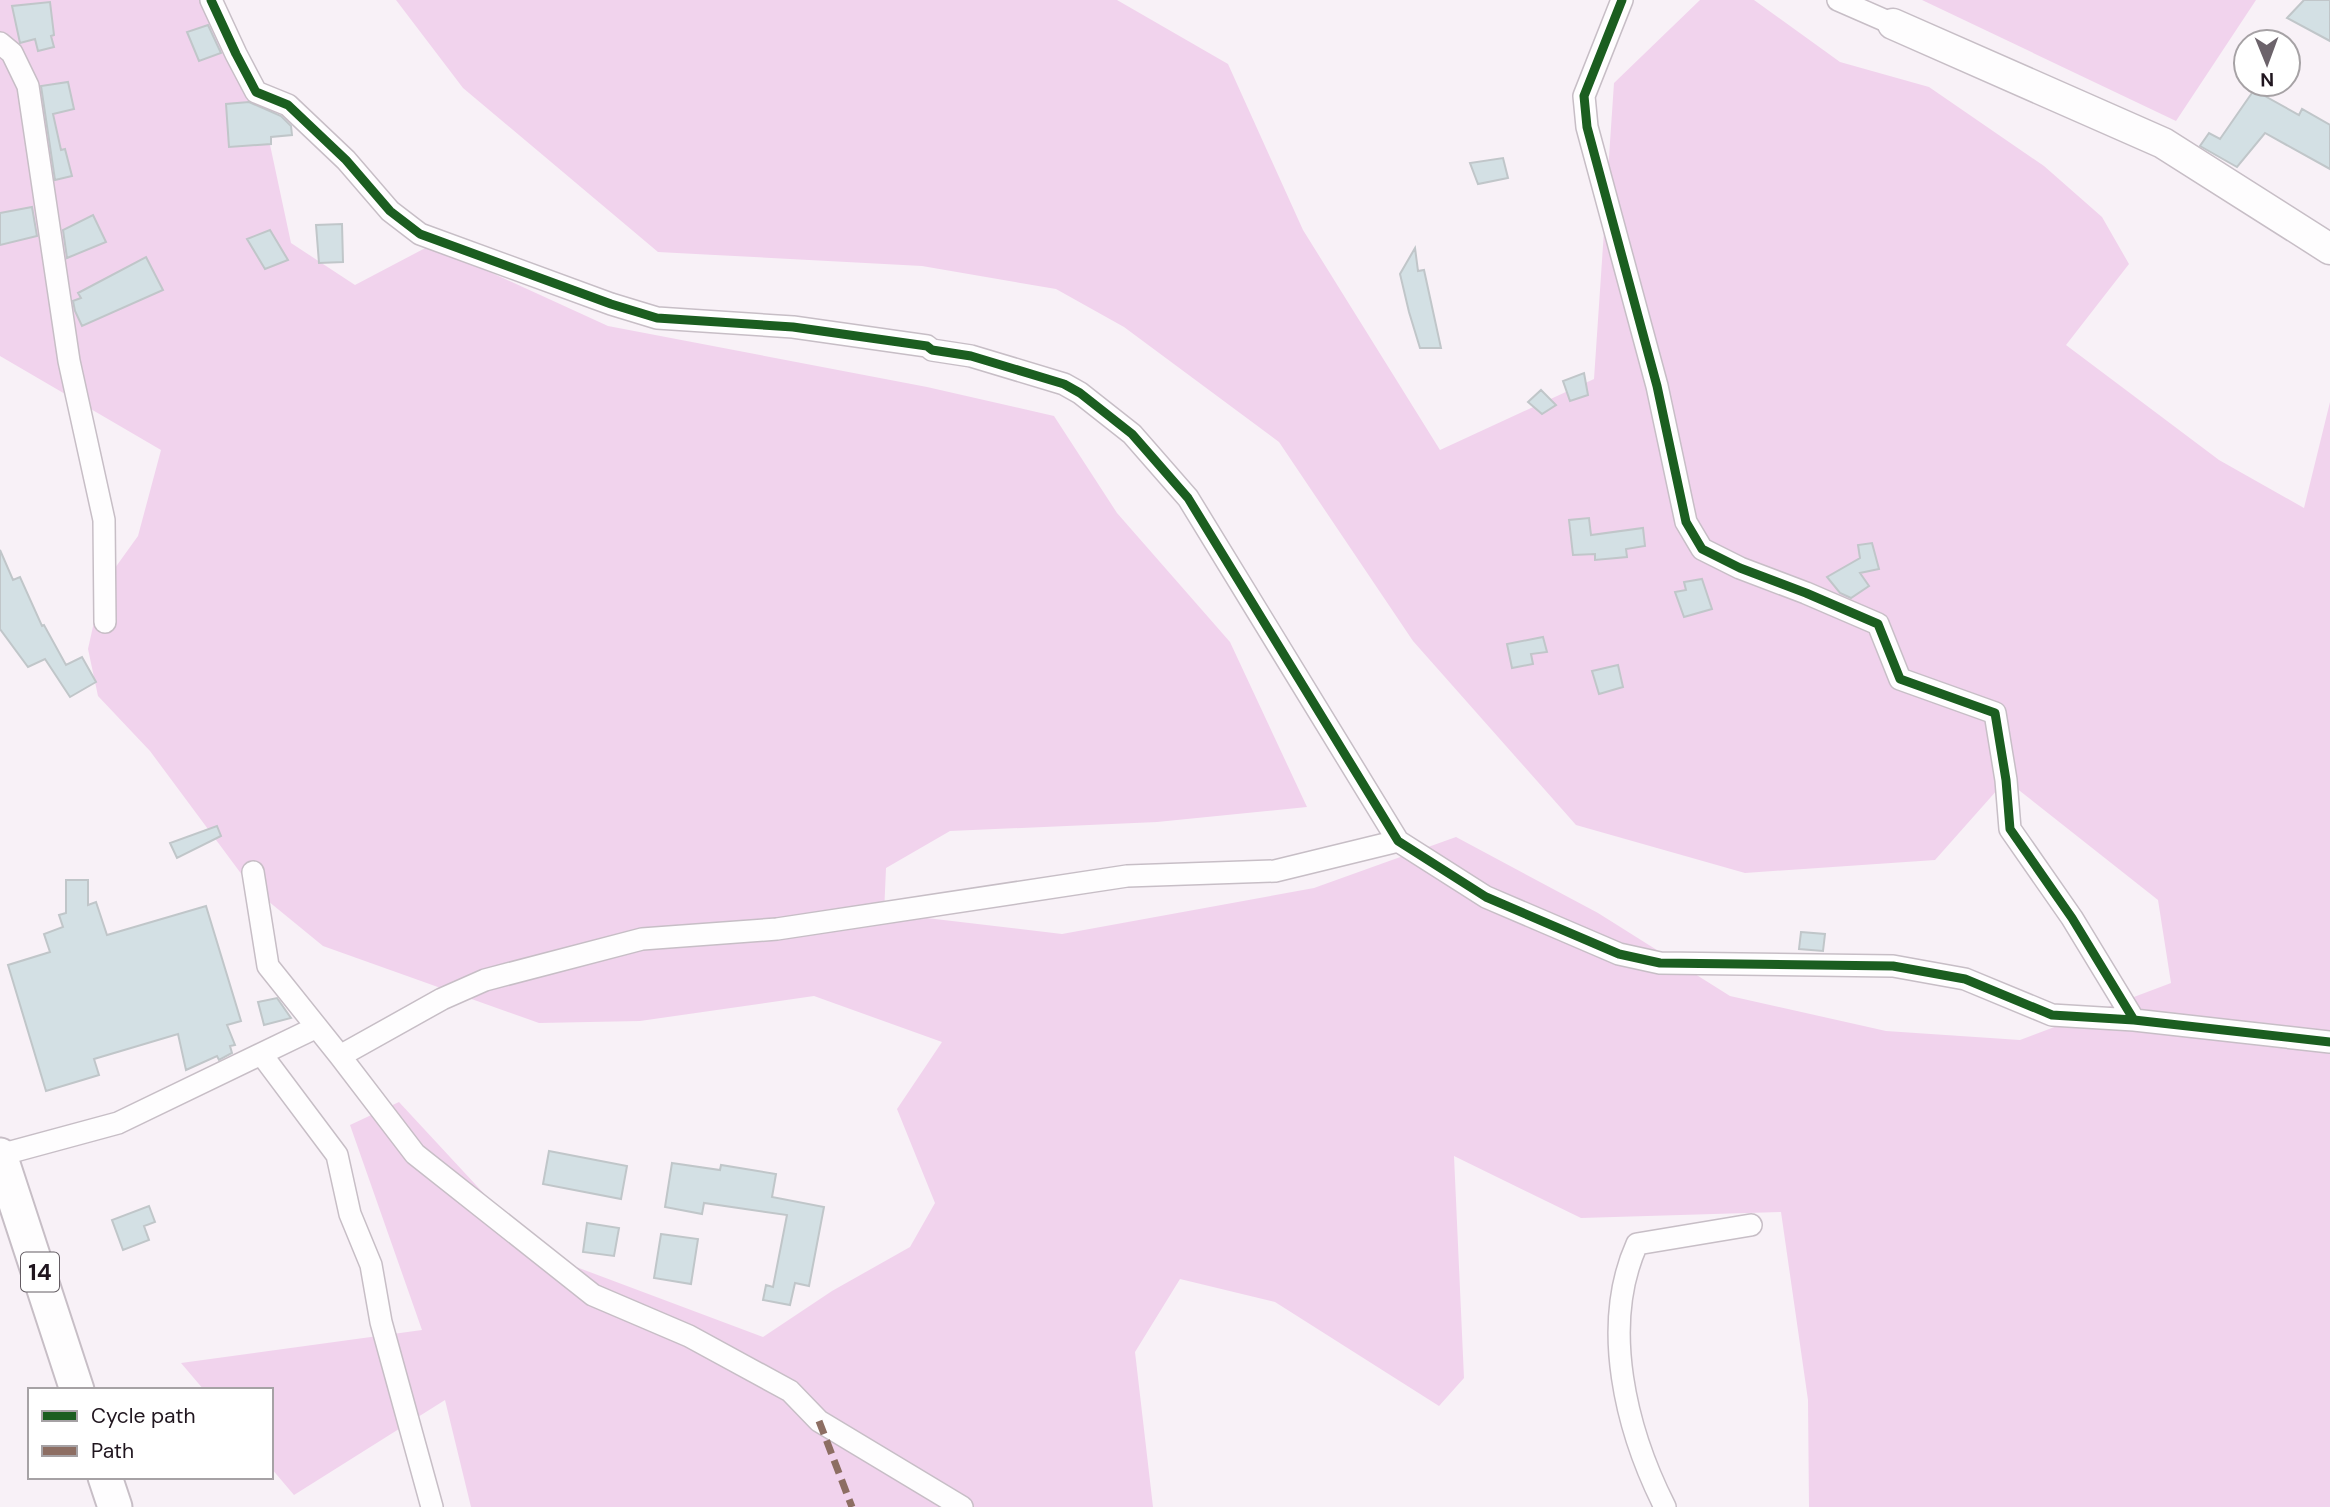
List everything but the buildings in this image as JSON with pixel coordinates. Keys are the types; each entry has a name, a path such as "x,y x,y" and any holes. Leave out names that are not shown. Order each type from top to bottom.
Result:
{"main road":[{"name":"14","path":"0,1155 76,1388"},
{"path":"107,1479 115,1507"}],"street":[{"path":"211,0 256,92 288,105 346,160 390,211 420,234 611,304 657,318 793,327 927,346 932,350 971,356 1064,384 1080,393 1132,434 1188,498 1398,841 1486,897 1619,954 1660,963 1893,965 1965,979 2052,1015 2134,1020 2330,1042"},
{"path":"1622,0 1584,96 1587,127 1657,386 1686,522 1702,549 1740,568 1878,624 1900,679 1995,713 2010,829 2072,918 2134,1020"},
{"path":"1838,0 2163,143 2330,249"},
{"path":"0,43 12,53 28,86 69,362 104,520 105,622"},
{"path":"340,1056 442,999 485,980 642,939 777,929 1127,876 1275,871 1398,841"},
{"path":"253,872 268,966 415,1154 593,1295 689,1336 790,1391 819,1421 962,1507"},
{"path":"0,1155 118,1124 317,1027"},
{"path":"262,1055 337,1155 350,1214 371,1265 381,1322 432,1507"},
{"path":"1665,1507 1634,1426 1622,1382 1620,1311 1627,1267 1637,1244 1751,1225"}],"shaded area":[{"path":"0,0 203,0 263,112 291,243 355,285 431,245 608,326 927,387 1054,416 1117,513 1230,642 1307,807 1157,822 950,831 886,868 884,913 1062,934 1314,888 1456,837 1598,913 1730,996 1886,1031 2020,1040 2171,983 2158,900 2006,780 1935,860 1745,873 1576,825 1413,641 1279,442 1124,327 1056,289 922,266 658,252 463,88 396,0 1117,0 1228,64 1303,230 1440,450 1594,379 1614,83 1700,0 1754,0 1840,62 1929,87 2044,166 2102,217 2129,264 2066,345 2219,460 2304,508 2330,402 2330,1507 1809,1507 1808,1400 1781,1212 1581,1218 1454,1156 1464,1378 1439,1406 1275,1302 1180,1279 1135,1352 1153,1507 471,1507 445,1400 294,1495 273,1470 273,1388 202,1388 181,1363 422,1330 350,1125 399,1102 539,1253 763,1337 832,1291 910,1247 935,1203 897,1109 942,1042 814,996 640,1021 539,1023 323,946 251,887 150,751 98,696 88,649 102,586 138,536 161,450 0,356"},
{"path":"1922,0 2256,0 2237,28 2232,28 2232,36 2176,121"}],"marked path":[{"path":"819,1421 852,1507"}],"cycle path":[{"path":"211,0 256,92 288,105 346,160 390,211 420,234 611,304 657,318 793,327 927,346 932,350 971,356 1064,384 1080,393 1132,434 1188,498 1398,841 1486,897 1619,954 1660,963 1893,966 1965,979 2052,1015 2134,1020 2330,1042"},
{"path":"1622,0 1584,96 1587,127 1657,386 1686,522 1702,549 1740,568 1878,624 1900,679 1995,713 2006,780 2010,829 2072,918 2134,1020"}]}
